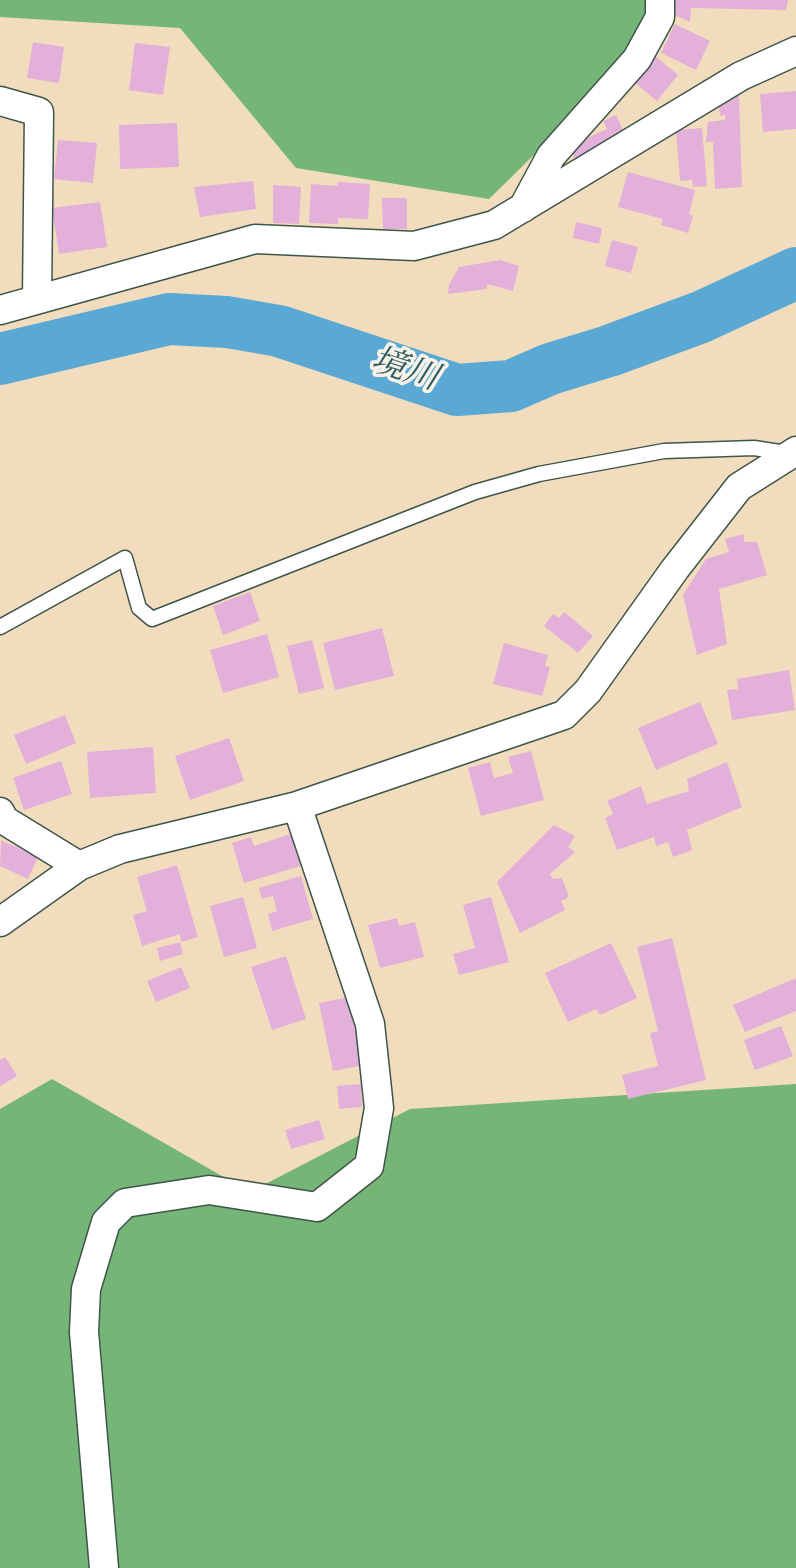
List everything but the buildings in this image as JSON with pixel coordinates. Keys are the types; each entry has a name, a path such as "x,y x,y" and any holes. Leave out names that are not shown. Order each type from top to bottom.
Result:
{"street":[{"path":"523,208 551,156 637,59 660,17 660,0"},
{"path":"0,310 255,239 414,246 494,225 741,76 796,51"},
{"path":"0,101 39,112 37,299"},
{"path":"0,922 79,866 120,849 297,806 564,715 588,691 675,569 739,487 792,452"},
{"path":"104,1568 84,1332 86,1289 106,1222 125,1203 209,1190 317,1207 369,1166 379,1108 370,1024 297,806"},
{"path":"0,812 4,820 79,866"}],"lane":[{"path":"0,627 125,558 139,608 152,619 475,492 539,474 664,451 754,448 792,452"}],"green space":[{"path":"0,0 658,0 644,47 489,199 296,168 180,28 0,17"},
{"path":"52,1079 250,1192 410,1109 796,1084 796,1568 0,1568 0,1109"}],"waterway":[{"name":"境川","path":"0,359 169,319 227,322 279,331 457,390 511,386 550,369 701,317 796,273"}]}
